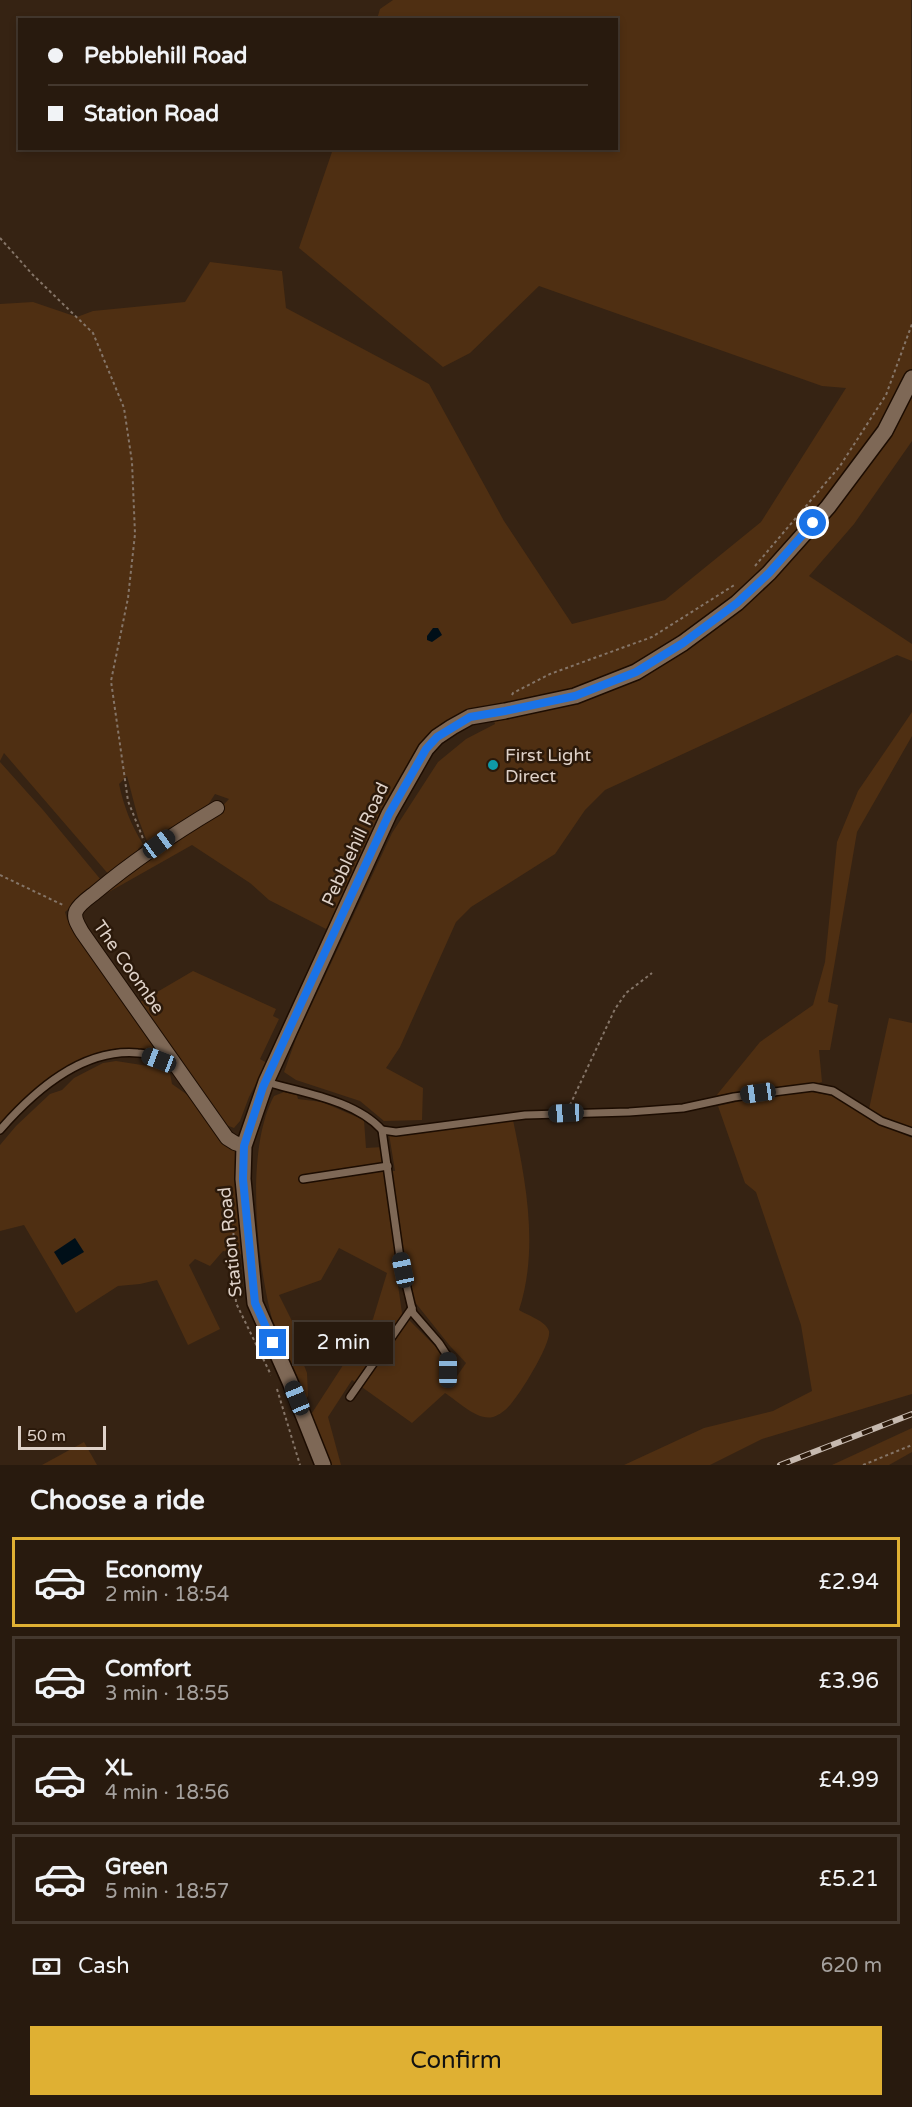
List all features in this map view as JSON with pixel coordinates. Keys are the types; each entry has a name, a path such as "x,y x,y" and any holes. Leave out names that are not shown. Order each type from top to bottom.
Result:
{"main road":[{"name":"Pebblehill Road","path":"244,1146 266,1082 389,814 426,749 437,737 470,717 575,696 636,672 683,643 737,603 769,573 828,507 885,431 912,378"},
{"name":"Station Road","path":"244,1146 243,1179 255,1303 323,1465"}],"street":[{"name":"The Coombe","path":"217,808 171,836 107,882 75,913 76,924 227,1138 244,1146"}],"lane":[{"path":"0,1130 15,1113 61,1074 99,1056 139,1053 179,1068"},
{"path":"266,1082 305,1092 356,1110 382,1130 400,1258 413,1313 439,1343 448,1358 448,1370"},
{"path":"382,1130 396,1132 494,1118 683,1108 742,1095 813,1087 833,1091 881,1121 912,1132"},
{"path":"303,1179 388,1166"},
{"path":"350,1397 412,1308"}],"path":[{"path":"0,238 33,275 93,333 124,408 132,462 135,534 128,598 111,681 128,801 148,852"},
{"path":"751,571 840,466 886,395 912,324"},
{"path":"505,711 513,693 550,674 652,637 744,579"},
{"path":"0,875 32,889 75,913"},
{"path":"566,1113 615,1009 626,993 652,973"},
{"path":"863,1465 912,1445"}],"shaded area":[{"path":"393,0 911,0 912,441 854,524 809,576 912,644 912,661 897,655 605,790 585,810 555,854 471,907 456,922 400,1047 386,1068 423,1088 422,1120 384,1121 360,1101 296,1080 284,1072 297,1036 392,833 438,762 466,739 495,724 490,708 417,752 406,769 334,921 326,929 269,900 250,883 192,845 100,897 152,854 213,816 229,799 215,794 206,808 148,844 138,818 127,776 119,784 131,823 143,844 138,849 138,856 110,876 4,753 0,761 0,304 33,302 77,317 93,311 185,302 210,262 282,271 286,308 429,384 504,521 572,624 665,600 761,522 846,388 822,386 539,286 470,353 443,367 299,248 333,150 618,150 618,18 377,18 380,9"},
{"path":"433,628 438,628 442,635 432,642 427,640 427,636"},
{"path":"912,712 912,736 857,832 828,1002 838,1005 830,1050 819,1050 822,1082 745,1090 716,1096 760,1042 813,1005 825,962 837,842 858,791"},
{"path":"0,762 101,880 65,912 67,919 162,1050 160,1057 143,1050 122,1048 82,1059 47,1083 0,1125"},
{"path":"193,971 276,1009 273,1016 279,1019 260,1059 267,1063 249,1097 240,1121 234,1128 226,1125 146,1014 140,1002"},
{"path":"889,1018 912,1023 912,1127 882,1118 869,1109"},
{"path":"116,1061 161,1068 170,1073 172,1084 189,1096 238,1150 244,1255 223,1251 210,1266 195,1259 189,1265 220,1329 188,1345 157,1280 118,1286 76,1313 24,1225 0,1231 0,1145 16,1126 50,1094 62,1090 74,1078 103,1063"},
{"path":"807,1091 837,1097 874,1121 912,1138 912,1394 762,1439 710,1465 624,1465 704,1428 773,1411 812,1391 801,1325 756,1192 745,1183 718,1106"},
{"path":"284,1092 297,1095 298,1099 322,1102 364,1120 366,1148 382,1147 385,1171 395,1171 389,1134 424,1132 513,1120 526,1191 529,1239 525,1287 519,1310 540,1321 549,1331 545,1347 532,1372 517,1396 503,1412 493,1417 481,1416 468,1410 445,1393 412,1423 352,1380 328,1417 341,1465 328,1465 310,1416 373,1319 387,1273 339,1248 321,1280 279,1295 301,1339 308,1338 311,1345 299,1352 307,1373 308,1396 304,1401 275,1329 263,1275 259,1244 256,1178 259,1147 265,1119 274,1096","holes":["406,1261 414,1301 466,1363 455,1379 443,1372 444,1359 437,1348 402,1313 395,1264"]},
{"path":"75,1238 84,1252 62,1265 54,1252"},
{"path":"912,1428 912,1452 889,1465 832,1465"},
{"path":"84,1442 97,1465 42,1465"}],"railway":[{"path":"780,1465 912,1414"}],"place":[{"name":"First Light Direct","path":"493,765"}],"route":[{"path":"273,1343 255,1303 243,1179 244,1146 263,1087 287,1034 389,814 426,749 437,737 470,717 575,696 636,672 683,643 737,603 769,573 813,523"}]}
